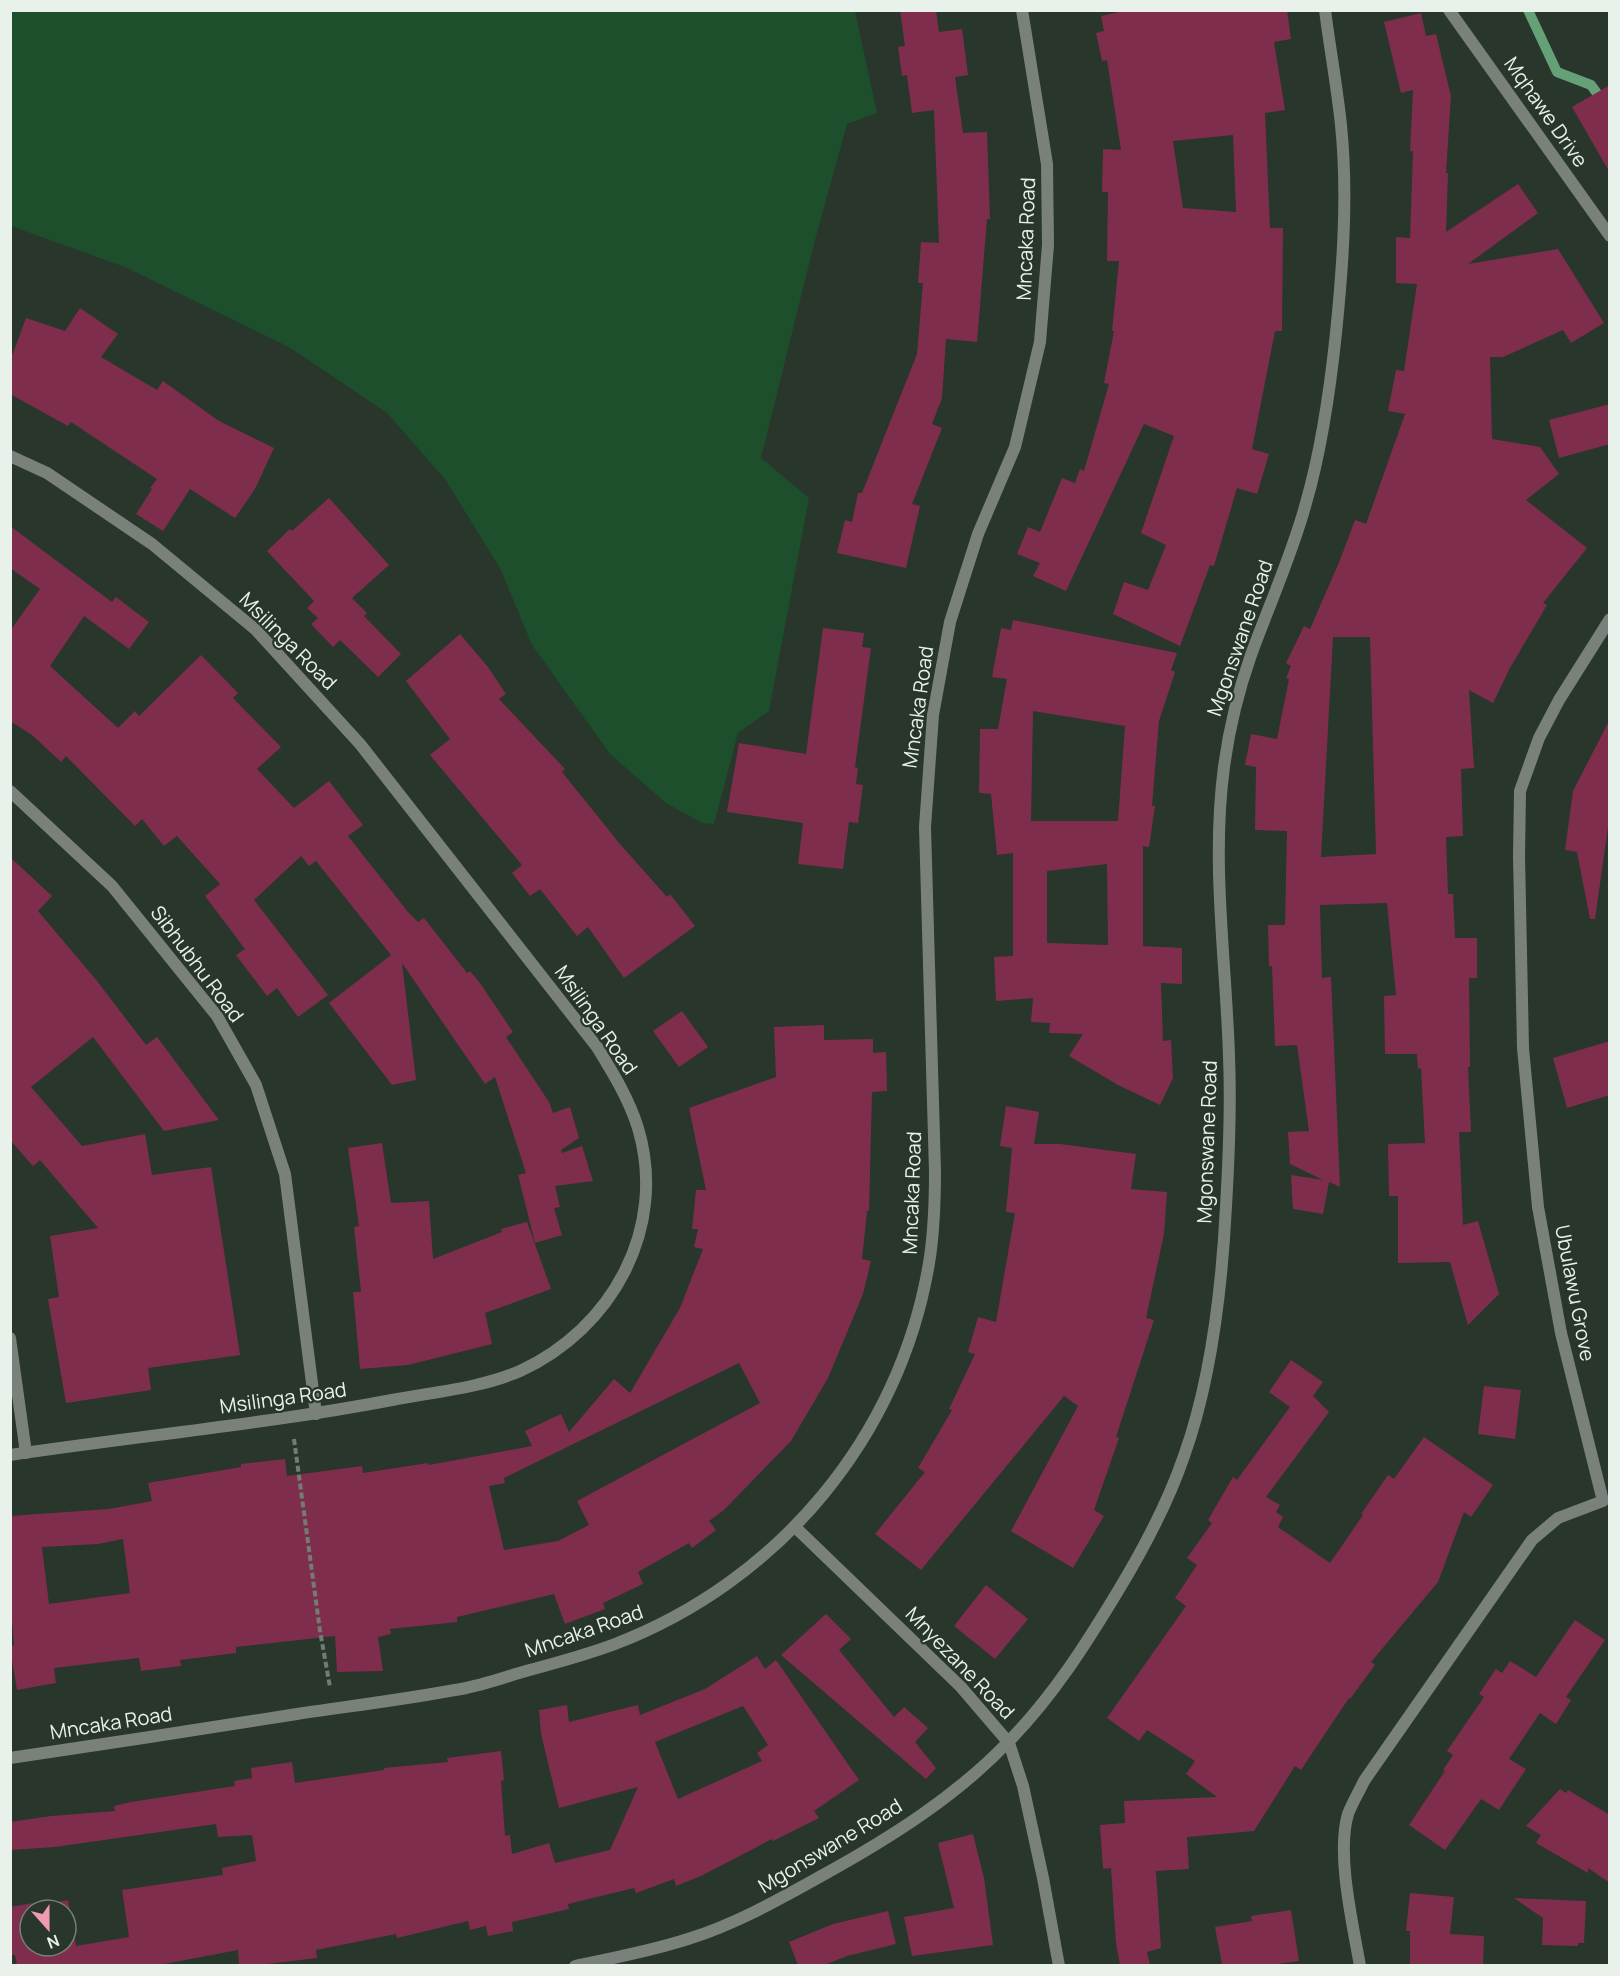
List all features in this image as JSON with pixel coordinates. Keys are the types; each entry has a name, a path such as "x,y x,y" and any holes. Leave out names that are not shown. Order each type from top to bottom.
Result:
{"street":[{"name":"Mncaka Road","path":"10,1758 464,1689 613,1645 658,1626 700,1603 740,1576 795,1527 842,1473 867,1435 889,1394 910,1340 930,1262 935,1171 925,827 933,715 950,622 978,534 1015,447 1041,342 1048,244 1047,164 1022,10"},
{"name":"Mgonswane Road","path":"575,1965 625,1956 688,1940 741,1919 881,1843 970,1778 1009,1743 1081,1653 1142,1551 1184,1457 1202,1397 1222,1258 1228,1163 1229,1058 1220,897 1218,806 1229,729 1249,661 1305,506 1315,468 1331,386 1343,272 1344,207 1341,128 1325,10"},
{"name":"Mqhawe Drive","path":"1449,10 1610,236"},
{"name":"Msilinga Road","path":"10,456 47,473 152,544 256,630 360,744 597,1047 627,1099 638,1129 644,1161 645,1193 641,1226 632,1257 617,1287 598,1314 575,1338 548,1357 518,1372 487,1382 316,1414 10,1455"},
{"name":"Ubulawu Grove","path":"1360,1965 1348,1901 1344,1843 1348,1815 1364,1781 1532,1540 1558,1518 1606,1500 1561,1332 1538,1207 1523,1048 1519,856 1520,791 1539,738 1559,700 1610,618"},
{"name":"Sibhubhu Road","path":"10,791 112,886 217,1016 256,1085 285,1174 316,1414"},
{"path":"10,1338 26,1453"},
{"name":"Mnyezane Road","path":"795,1527 961,1687 1009,1743 1023,1786 1059,1965"}],"path":[{"path":"291,1417 320,1631 334,1709"}],"green space":[{"path":"11,10 855,11 877,113 847,124 815,240 761,458 809,498 769,711 738,733 714,824 702,823 666,803 610,754 532,645 501,570 445,479 387,413 289,347 125,267 11,226"}],"building":[{"path":"900,10 936,10 939,32 962,29 968,75 955,77 963,133 987,132 990,219 987,219 977,342 946,339 942,398 932,424 942,428 912,504 920,506 906,568 837,553 845,520 852,522 858,493 862,493 917,354 923,283 918,283 921,242 939,243 934,110 912,113 907,75 902,76 898,47 905,46"},
{"path":"1128,10 1287,10 1291,39 1274,42 1285,110 1265,113 1270,228 1283,228 1282,331 1275,331 1252,449 1269,454 1257,494 1237,488 1214,566 1210,565 1180,646 1113,614 1124,582 1148,590 1166,545 1141,533 1174,436 1144,424 1066,591 1033,576 1040,563 1017,554 1028,527 1040,532 1062,478 1075,483 1080,469 1084,471 1109,384 1104,383 1114,331 1112,331 1119,261 1107,261 1108,192 1102,192 1103,149 1121,150 1107,60 1102,61 1096,33 1104,31 1101,16","holes":["1233,135 1236,212 1183,208 1173,141"]},
{"path":"1421,13 1426,36 1436,34 1451,96 1446,173 1448,173 1446,232 1518,184 1538,213 1468,264 1558,249 1604,323 1571,343 1563,330 1503,357 1490,357 1492,439 1540,447 1559,474 1526,500 1587,548 1543,603 1547,605 1510,668 1493,703 1469,690 1474,768 1461,769 1463,836 1446,837 1448,894 1453,894 1455,938 1477,938 1477,978 1469,978 1470,1067 1468,1067 1471,1132 1459,1132 1463,1225 1478,1221 1499,1294 1468,1325 1450,1262 1398,1263 1398,1196 1389,1196 1388,1144 1425,1143 1421,1068 1418,1069 1417,1054 1385,1054 1384,996 1396,995 1387,903 1320,905 1322,978 1331,977 1340,1187 1329,1182 1323,1214 1293,1209 1291,1175 1323,1180 1290,1164 1288,1132 1309,1131 1297,1045 1275,1046 1268,925 1285,925 1287,831 1255,830 1256,767 1245,765 1251,734 1277,739 1289,679 1286,678 1291,666 1286,663 1304,626 1310,629 1355,520 1366,524 1405,414 1388,411 1396,370 1404,371 1417,284 1396,283 1396,237 1410,238 1413,90 1401,93 1384,22","holes":["1333,637 1370,637 1376,854 1321,857"]},
{"path":"1610,85 1610,173 1572,107"},
{"path":"80,308 118,334 101,357 157,390 163,381 219,421 274,448 255,489 235,518 190,489 163,531 136,514 157,479 71,422 68,426 10,394 10,361 26,318 65,331"},
{"path":"1610,404 1610,444 1559,458 1549,420"},
{"path":"329,498 389,565 352,598 367,613 364,616 401,654 378,677 340,640 333,647 311,624 318,618 307,608 314,601 267,551"},
{"path":"10,526 112,602 116,597 149,622 129,649 84,616 50,666 118,728 135,711 139,716 201,655 238,693 233,698 281,747 257,769 294,808 329,781 363,825 348,836 408,912 418,922 424,918 467,973 470,971 480,983 513,1032 506,1037 549,1102 553,1113 570,1107 579,1138 561,1150 562,1153 582,1146 593,1181 555,1186 560,1207 554,1208 562,1235 535,1243 518,1175 526,1173 495,1077 485,1084 402,963 416,1080 392,1085 329,1003 391,955 316,861 309,866 301,856 254,900 328,995 298,1017 277,988 267,996 236,955 245,949 205,896 220,884 177,836 164,846 142,819 135,826 66,756 61,762 32,735 10,721 10,631 40,589 10,568"},
{"path":"1013,620 1177,653 1171,670 1175,672 1159,721 1152,806 1155,806 1149,847 1143,846 1143,946 1182,948 1182,984 1161,983 1163,1041 1171,1040 1173,1078 1160,1105 1118,1085 1069,1056 1083,1034 1049,1033 1050,1023 1031,1022 1033,998 996,1001 994,957 1013,956 1013,853 997,855 991,794 979,793 980,729 998,729 1007,679 992,677 1001,628 1011,630","holes":["1033,711 1125,726 1118,821 1031,821","1107,864 1108,945 1047,943 1047,871"]},
{"path":"823,628 864,633 862,647 871,648 855,767 858,768 856,784 863,785 858,823 849,822 843,869 798,864 803,823 727,812 739,743 806,754"},
{"path":"460,634 488,667 506,694 499,699 565,769 562,772 620,844 667,897 670,894 695,926 624,978 588,927 577,936 540,889 530,896 512,873 522,865 430,755 450,739 406,681"},
{"path":"1610,719 1610,813 1595,919 1590,919 1577,852 1565,850 1573,791"},
{"path":"10,857 52,896 38,911 97,981 146,1045 157,1037 219,1120 164,1131 93,1037 31,1087 82,1146 145,1134 152,1175 211,1167 240,1355 148,1368 151,1390 66,1403 48,1299 59,1297 50,1236 98,1228 40,1160 33,1166 10,1140"},
{"path":"682,1011 708,1047 679,1067 653,1031"},
{"path":"824,1025 824,1040 873,1039 873,1053 886,1052 887,1091 872,1092 869,1211 867,1211 862,1259 871,1261 863,1294 828,1378 791,1441 724,1510 709,1521 716,1530 692,1548 689,1543 638,1572 643,1584 603,1603 605,1609 565,1624 554,1594 457,1617 457,1622 390,1629 391,1634 378,1637 383,1671 337,1672 335,1636 236,1647 236,1653 180,1660 181,1666 141,1671 139,1658 54,1668 56,1683 17,1690 10,1647 14,1645 10,1595 10,1516 109,1509 152,1501 148,1483 241,1467 241,1464 285,1459 287,1476 362,1466 363,1473 428,1463 429,1465 532,1446 525,1431 561,1414 569,1432 614,1379 630,1393 680,1308 703,1249 694,1247 698,1229 692,1229 696,1190 706,1190 689,1108 776,1077 774,1027","holes":["739,1363 760,1403 577,1501 589,1525 558,1541 504,1550 489,1486 505,1483 504,1478","123,1539 130,1593 49,1604 42,1547 98,1544"]},
{"path":"1610,1041 1610,1095 1567,1108 1553,1058"},
{"path":"1006,1106 1039,1112 1034,1144 1060,1144 1136,1154 1131,1189 1167,1192 1164,1234 1146,1318 1154,1320 1116,1437 1119,1438 1094,1510 1104,1516 1073,1568 1011,1531 1078,1406 1064,1396 921,1570 875,1534 925,1472 918,1468 952,1410 949,1409 975,1354 968,1352 978,1317 996,1322 1015,1213 1006,1212 1012,1148 1000,1146"},
{"path":"382,1143 391,1203 429,1201 433,1259 502,1232 501,1229 527,1222 551,1289 485,1313 492,1344 408,1365 360,1369 353,1292 361,1292 354,1227 359,1226 348,1148"},
{"path":"1291,1360 1323,1382 1313,1396 1329,1412 1266,1497 1280,1505 1276,1512 1283,1517 1278,1527 1330,1563 1388,1475 1394,1479 1424,1437 1493,1485 1471,1517 1464,1512 1438,1582 1371,1662 1375,1665 1349,1698 1301,1770 1295,1766 1254,1831 1187,1837 1189,1869 1156,1871 1161,1948 1147,1952 1150,1965 1120,1965 1116,1944 1111,1868 1103,1869 1100,1825 1125,1823 1124,1801 1217,1797 1186,1774 1195,1761 1147,1730 1139,1741 1107,1718 1186,1606 1175,1598 1197,1565 1187,1558 1212,1523 1208,1520 1233,1477 1237,1480 1290,1407 1269,1392"},
{"path":"1484,1386 1521,1390 1515,1439 1478,1434"},
{"path":"986,1585 1028,1619 995,1659 954,1626"},
{"path":"826,1614 851,1639 839,1650 894,1717 904,1707 928,1728 915,1742 936,1768 926,1779 781,1655"},
{"path":"1575,1620 1605,1640 1566,1697 1571,1700 1556,1724 1540,1713 1509,1759 1526,1769 1499,1810 1481,1799 1445,1850 1409,1825 1445,1771 1443,1770 1453,1755 1447,1751 1484,1697 1479,1694 1496,1669 1502,1673 1510,1661 1536,1677"},
{"path":"757,1656 765,1669 776,1660 859,1780 814,1811 819,1818 773,1841 772,1839 701,1876 676,1886 674,1879 636,1893 634,1888 568,1904 569,1909 512,1922 513,1931 488,1936 486,1926 470,1930 468,1921 397,1938 396,1934 316,1950 317,1958 259,1965 239,1965 238,1950 159,1965 17,1965 15,1955 10,1956 10,1907 18,1906 18,1958 78,1958 78,1946 129,1937 122,1890 223,1875 222,1868 256,1861 252,1835 218,1837 216,1824 55,1847 10,1850 10,1822 115,1811 114,1806 131,1802 235,1786 234,1781 252,1778 251,1768 292,1762 295,1783 384,1770 384,1768 448,1762 447,1758 501,1751 505,1836 510,1835 512,1854 549,1843 555,1863 610,1850 638,1787 559,1808 541,1734 539,1710 567,1705 569,1722 638,1705 640,1715 705,1689","holes":["743,1706 768,1745 757,1753 762,1761 678,1799 655,1742"]},
{"path":"1560,1789 1566,1793 1568,1790 1610,1815 1610,1883 1588,1868 1588,1873 1536,1843 1541,1835 1526,1826"},
{"path":"973,1834 984,1878 993,1945 912,1956 904,1917 954,1908 938,1843"},
{"path":"1410,1893 1454,1897 1450,1934 1484,1936 1483,1965 1410,1965 1410,1931 1406,1931"},
{"path":"1514,1898 1586,1901 1584,1943 1578,1943 1578,1946 1542,1945 1543,1918"},
{"path":"1291,1910 1299,1961 1270,1965 1222,1965 1215,1927 1252,1921 1251,1916"},
{"path":"888,1911 896,1944 847,1956 824,1965 798,1965 789,1942 833,1924"}],"waterway":[{"path":"1528,10 1557,72 1591,85 1604,103"}]}
